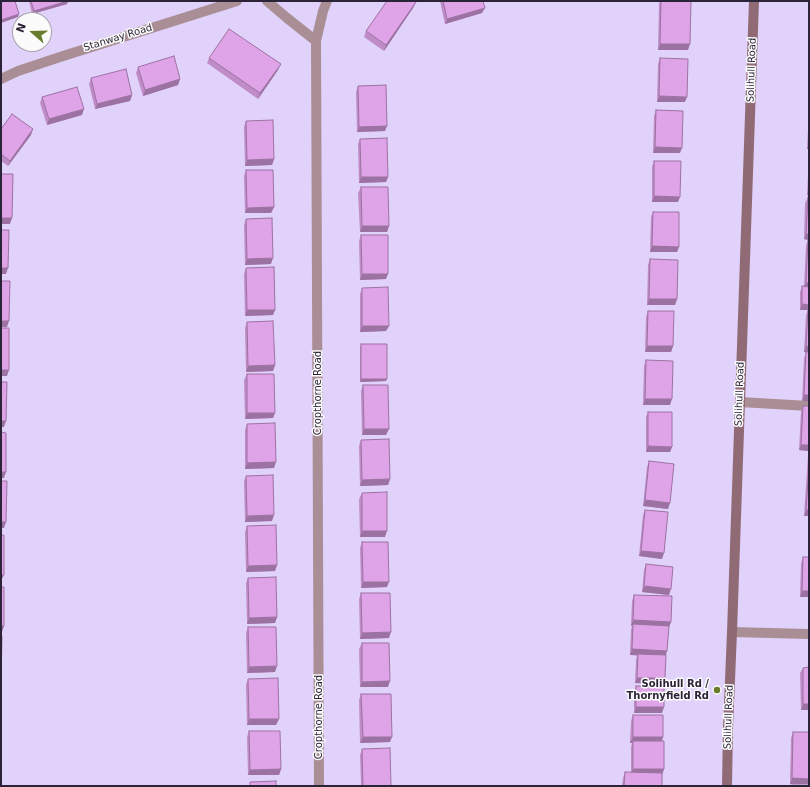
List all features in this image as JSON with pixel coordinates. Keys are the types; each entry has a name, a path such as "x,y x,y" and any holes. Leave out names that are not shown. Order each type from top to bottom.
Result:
{"street":[{"name":"Stanway Road","path":"1,79 18,71 53,59 237,1"},
{"path":"267,1 316,41"},
{"name":"Cropthorne Road","path":"319,786 316,41 323,11 327,1"},
{"name":"Solihull Road","path":"727,786 754,1"},
{"path":"740,402 809,406"},
{"path":"732,632 809,634"}],"building":[{"path":"1,1 15,1 18,12 12,12 12,16 1,20"},
{"path":"31,1 68,1 34,11"},
{"path":"387,1 416,2 386,45 366,31"},
{"path":"443,1 483,1 485,8 447,19"},
{"path":"661,1 691,1 690,44 660,44"},
{"path":"229,29 281,64 260,93 209,58"},
{"path":"174,56 180,79 145,90 138,67"},
{"path":"660,58 688,59 687,97 659,96"},
{"path":"126,69 132,95 97,104 91,78"},
{"path":"386,85 387,126 359,127 358,86"},
{"path":"77,87 84,109 49,119 42,97"},
{"path":"656,110 683,111 682,148 655,147"},
{"path":"12,114 33,129 10,161 1,154 1,129"},
{"path":"273,120 274,159 247,160 246,121"},
{"path":"387,138 388,177 361,177 360,139"},
{"path":"654,161 681,161 680,197 654,196"},
{"path":"246,170 273,170 274,207 247,208"},
{"path":"1,174 13,174 12,218 1,218"},
{"path":"361,187 388,187 389,226 362,226"},
{"path":"808,197 809,234 806,234"},
{"path":"653,212 679,212 679,247 652,246"},
{"path":"272,218 273,258 247,259 246,219"},
{"path":"1,230 9,230 8,268 1,268"},
{"path":"361,235 388,235 388,274 362,274"},
{"path":"808,239 809,283 806,283"},
{"path":"650,259 678,260 677,299 649,299"},
{"path":"274,267 275,310 247,310 246,268"},
{"path":"1,281 10,281 9,321 1,321"},
{"path":"802,286 809,287 809,305 802,304"},
{"path":"388,287 389,326 362,326 362,288"},
{"path":"809,309 809,347 806,346"},
{"path":"648,311 674,311 673,346 647,346"},
{"path":"273,321 275,365 248,366 247,322"},
{"path":"1,328 9,328 9,370 1,370"},
{"path":"361,344 387,344 387,379 361,379"},
{"path":"806,352 809,352 809,395 804,395"},
{"path":"646,360 673,361 672,399 645,399"},
{"path":"247,374 274,374 275,413 247,413"},
{"path":"1,382 7,382 6,421 1,421"},
{"path":"363,385 388,385 389,429 364,429"},
{"path":"803,406 809,406 809,445 801,445"},
{"path":"648,412 672,412 672,447 648,446"},
{"path":"275,423 276,462 247,463 247,424"},
{"path":"1,432 6,433 6,472 1,472"},
{"path":"389,439 390,479 362,480 361,440"},
{"path":"649,461 674,464 670,503 645,500"},
{"path":"809,466 809,510 806,510"},
{"path":"273,475 274,515 247,516 246,476"},
{"path":"1,481 7,481 6,522 1,522"},
{"path":"387,492 387,531 362,531 362,493"},
{"path":"645,510 668,512 664,553 641,551"},
{"path":"276,525 277,565 248,566 247,526"},
{"path":"1,535 4,535 4,575 1,575"},
{"path":"362,542 388,542 389,582 363,582"},
{"path":"803,557 809,557 809,591 802,591"},
{"path":"646,564 673,567 671,589 644,586"},
{"path":"276,577 277,617 249,618 248,578"},
{"path":"1,587 4,587 4,626 1,626"},
{"path":"361,593 390,593 391,632 362,633"},
{"path":"634,595 672,596 671,622 633,620"},
{"path":"633,624 669,626 667,651 632,649"},
{"path":"248,627 276,627 277,666 249,667"},
{"path":"1,636 2,636 1,682"},
{"path":"362,643 389,643 390,681 362,682"},
{"path":"638,654 666,655 665,678 637,678"},
{"path":"809,667 809,704 803,704 803,668"},
{"path":"278,678 279,719 249,719 248,679"},
{"path":"636,686 664,686 664,707 636,707"},
{"path":"361,694 391,694 392,737 363,737"},
{"path":"633,715 663,715 663,737 633,737"},
{"path":"249,731 280,731 281,769 250,770"},
{"path":"793,732 809,732 809,779 792,778"},
{"path":"633,741 664,741 664,769 633,769"},
{"path":"390,748 391,786 363,786 362,749"},
{"path":"625,772 662,773 662,786 624,786"},
{"path":"276,781 276,786 250,786 250,782"},
{"path":"809,785 809,786 792,786"}],"place":[{"name":"Solihull Rd / Thornyfield Rd","path":"717,690"}]}
